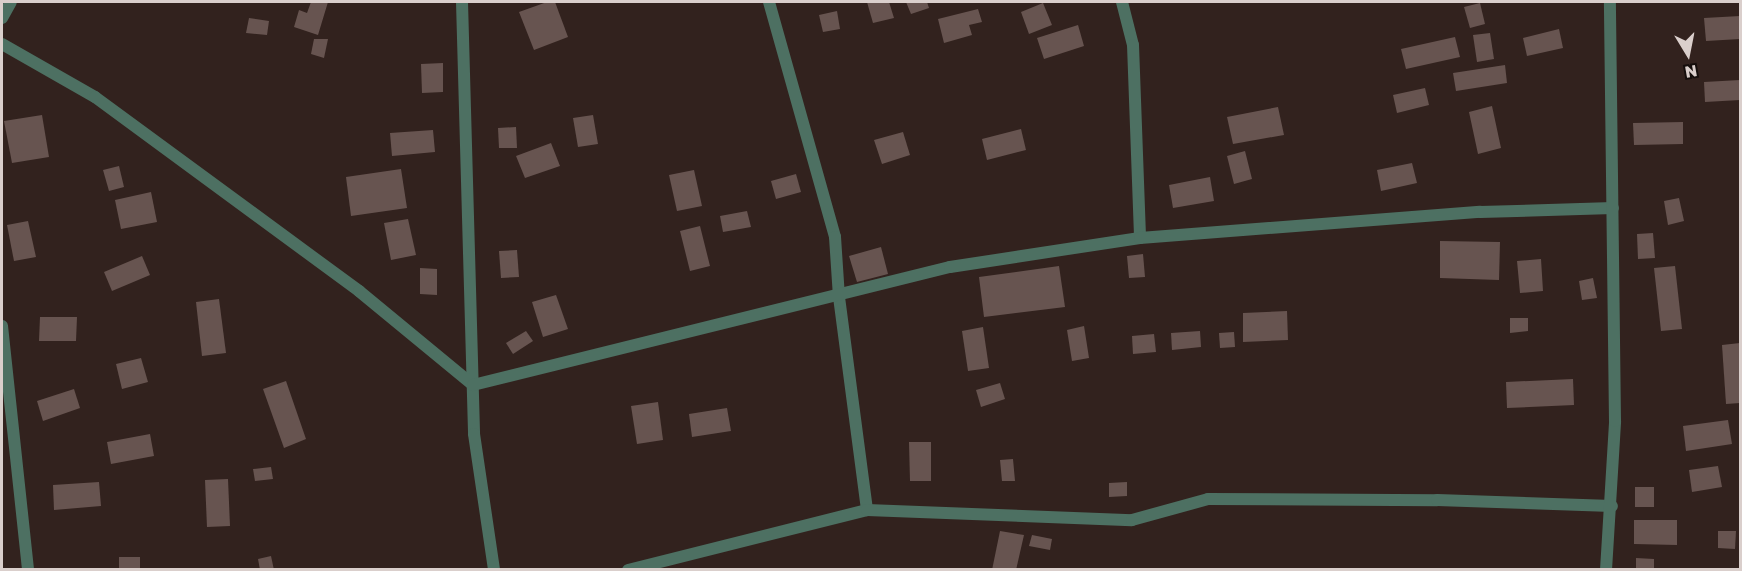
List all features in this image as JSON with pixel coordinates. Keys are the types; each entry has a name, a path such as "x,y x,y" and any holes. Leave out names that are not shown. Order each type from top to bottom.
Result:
{"street":[{"path":"2,18 11,2"},
{"path":"462,2 474,434 494,570"},
{"path":"769,2 835,237 838,297 867,510"},
{"path":"1122,2 1133,45 1140,238"},
{"path":"1606,570 1612,506 1613,208 1610,2"},
{"path":"2,44 95,97 359,291 472,385"},
{"path":"472,385 838,297 951,267 1140,238 1480,212 1613,208"},
{"path":"2,326 28,570"},
{"path":"628,570 867,510 1132,520 1208,499 1437,500 1612,506"}],"building":[{"path":"311,2 328,2 318,35 294,27 299,10 307,13"},
{"path":"547,2 555,2 568,37 534,50 519,12"},
{"path":"867,2 889,2 894,18 873,23"},
{"path":"906,2 927,2 929,8 911,14"},
{"path":"1043,3 1052,25 1029,34 1021,12"},
{"path":"1480,3 1485,24 1470,28 1464,7"},
{"path":"978,9 982,22 969,25 972,35 944,43 938,19"},
{"path":"837,11 840,29 823,32 819,15"},
{"path":"1740,16 1740,39 1706,41 1704,18"},
{"path":"249,18 269,21 267,35 246,33"},
{"path":"1078,25 1084,46 1044,59 1037,38"},
{"path":"1559,29 1563,48 1527,56 1523,38"},
{"path":"1490,33 1494,59 1477,62 1473,35"},
{"path":"1455,37 1460,57 1406,69 1401,49"},
{"path":"314,39 328,39 324,58 311,54"},
{"path":"443,63 443,92 422,93 421,64"},
{"path":"1505,65 1507,83 1456,91 1453,73"},
{"path":"1740,80 1740,100 1705,102 1704,82"},
{"path":"1425,88 1429,105 1397,113 1393,95"},
{"path":"1492,106 1501,148 1478,154 1469,112"},
{"path":"1278,107 1284,135 1233,144 1227,117"},
{"path":"42,115 49,157 12,163 4,121"},
{"path":"593,115 598,144 578,147 573,118"},
{"path":"1683,122 1683,144 1634,145 1633,123"},
{"path":"516,127 517,148 499,148 498,128"},
{"path":"1021,129 1026,150 987,160 982,139"},
{"path":"433,130 435,152 392,156 390,133"},
{"path":"903,132 910,155 882,164 874,140"},
{"path":"551,143 560,166 525,178 516,156"},
{"path":"1245,151 1252,179 1234,184 1227,156"},
{"path":"1412,163 1417,183 1381,191 1377,170"},
{"path":"119,166 124,187 109,191 103,170"},
{"path":"401,169 407,208 351,216 346,177"},
{"path":"694,170 702,206 677,211 669,175"},
{"path":"796,174 801,192 776,199 771,181"},
{"path":"1210,177 1214,201 1173,208 1169,185"},
{"path":"151,192 157,222 121,229 115,200"},
{"path":"1679,198 1684,221 1668,225 1664,201"},
{"path":"747,211 751,227 723,232 720,216"},
{"path":"408,219 416,255 391,260 384,223"},
{"path":"28,221 36,257 14,261 7,225"},
{"path":"700,226 710,266 690,271 680,231"},
{"path":"1653,233 1655,258 1638,259 1637,234"},
{"path":"1440,241 1500,242 1499,280 1440,278"},
{"path":"881,247 888,274 857,282 849,256"},
{"path":"517,250 519,277 501,278 499,251"},
{"path":"1143,254 1145,277 1129,278 1127,256"},
{"path":"142,256 150,275 112,291 104,272"},
{"path":"1541,259 1543,291 1520,293 1517,261"},
{"path":"1059,266 1065,307 984,317 979,277"},
{"path":"1675,266 1682,329 1661,331 1654,268"},
{"path":"420,268 437,269 437,295 420,294"},
{"path":"1593,278 1597,298 1582,300 1579,281"},
{"path":"556,295 568,329 543,337 532,302"},
{"path":"219,299 226,353 202,356 196,302"},
{"path":"1287,311 1288,340 1243,342 1243,313"},
{"path":"40,317 77,317 76,341 39,341"},
{"path":"1510,318 1528,318 1528,331 1510,333"},
{"path":"1084,326 1089,358 1072,361 1067,330"},
{"path":"983,327 989,368 968,371 962,331"},
{"path":"526,331 533,341 513,354 506,343"},
{"path":"1200,331 1201,347 1172,350 1171,333"},
{"path":"1234,332 1235,347 1220,348 1219,333"},
{"path":"1154,334 1156,352 1133,354 1132,336"},
{"path":"1740,343 1740,403 1726,404 1722,345"},
{"path":"141,358 148,382 122,389 116,364"},
{"path":"1573,379 1574,405 1507,408 1506,382"},
{"path":"286,381 306,439 284,448 263,389"},
{"path":"1000,383 1005,399 981,407 976,390"},
{"path":"74,389 80,408 43,421 37,401"},
{"path":"658,402 663,440 637,444 631,406"},
{"path":"727,408 731,431 692,437 689,414"},
{"path":"1728,420 1732,444 1686,451 1683,426"},
{"path":"150,434 154,456 111,464 107,442"},
{"path":"909,442 931,442 931,481 910,481"},
{"path":"1013,459 1015,481 1002,481 1000,460"},
{"path":"1718,466 1722,487 1692,492 1689,470"},
{"path":"271,467 273,479 255,481 253,469"},
{"path":"228,479 230,526 207,527 205,480"},
{"path":"99,482 101,506 54,510 53,485"},
{"path":"1127,482 1127,496 1109,497 1109,483"},
{"path":"1635,487 1654,487 1654,507 1635,507"},
{"path":"1634,520 1677,520 1677,545 1634,544"},
{"path":"1000,531 1024,535 1016,570 992,570"},
{"path":"1718,531 1736,531 1735,549 1718,548"},
{"path":"1032,535 1052,539 1050,550 1029,546"},
{"path":"271,556 274,570 260,570 258,559"},
{"path":"119,557 140,557 140,570 119,570"},
{"path":"1636,558 1654,559 1654,570 1636,570"}]}
